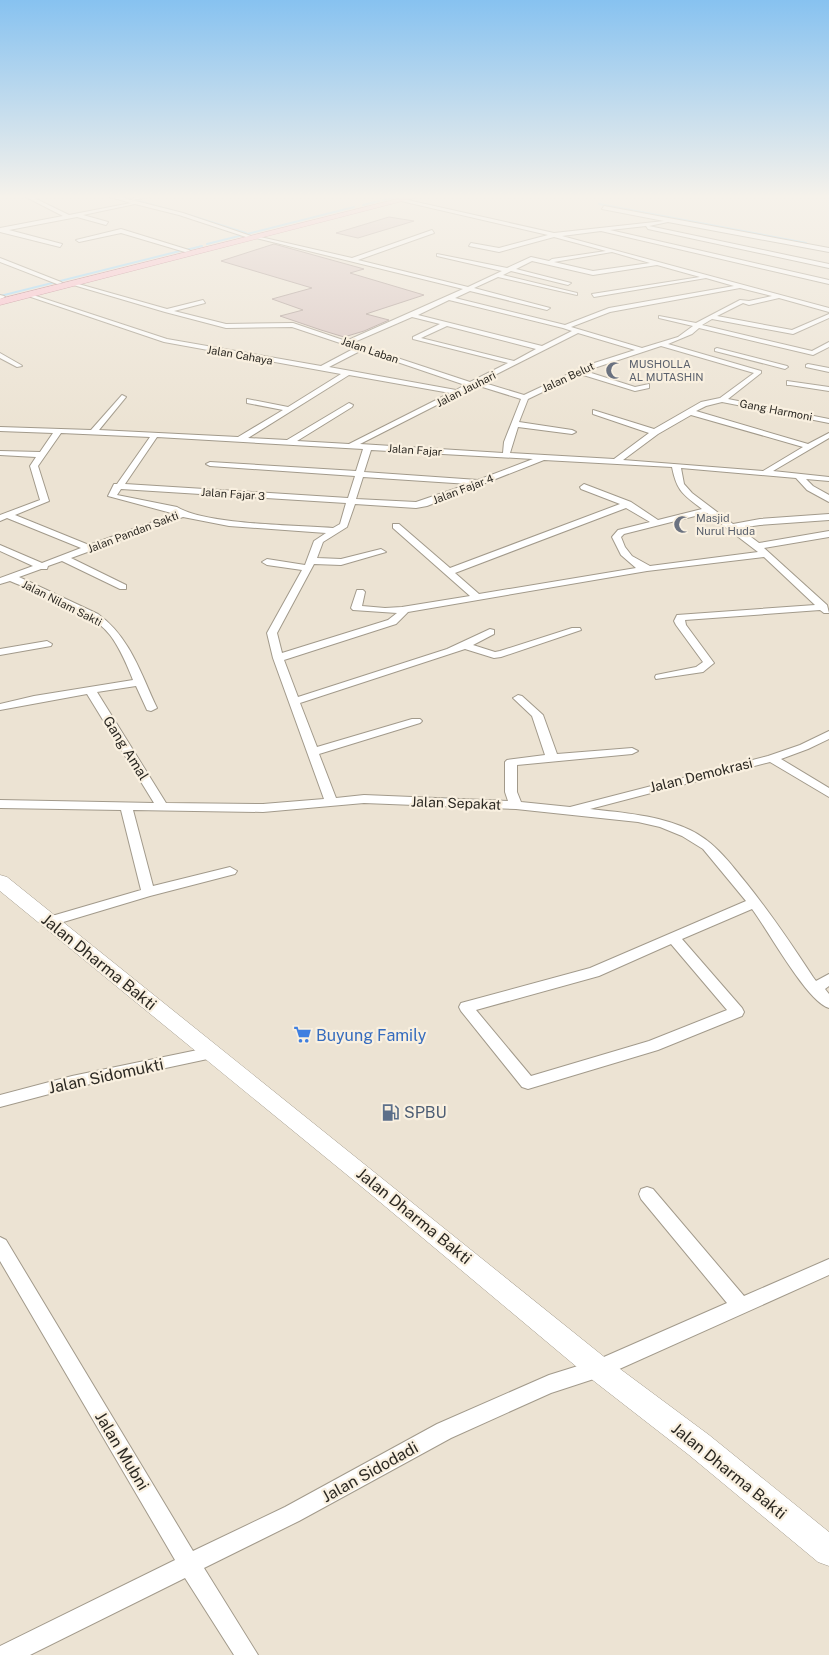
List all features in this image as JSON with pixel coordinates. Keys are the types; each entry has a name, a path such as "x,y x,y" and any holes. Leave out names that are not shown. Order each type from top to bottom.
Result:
{"main road":[{"path":"0,298 107,272"},
{"path":"0,298 28,295 114,272"},
{"name":"Jalan Dharma Bakti","path":"0,881 376,1185 599,1369 699,1446 829,1551"}],"street":[{"path":"31,272 58,283"},
{"path":"403,272 547,308"},
{"path":"348,342 502,272"},
{"path":"522,272 568,283"},
{"path":"690,272 829,310"},
{"path":"788,272 829,282"},
{"path":"497,275 575,294"},
{"path":"594,295 708,277"},
{"name":"Jalan Laban","path":"72,284 167,312 226,326 293,325 473,384 525,398"},
{"path":"565,327 609,310 742,287"},
{"name":"Jalan Cahaya","path":"28,295 166,341 458,392"},
{"name":"Jalan Belut","path":"506,456 506,449 525,398 578,371 674,340 697,328 710,317 742,301 749,303 779,296"},
{"path":"447,298 579,330 642,350"},
{"path":"167,312 203,302"},
{"path":"411,315 544,349"},
{"path":"710,317 793,332 829,316"},
{"path":"661,318 697,328 813,353 829,344"},
{"path":"446,324 415,338 516,363"},
{"name":"Jalan Jauhari","path":"352,446 579,330"},
{"path":"674,340 692,344"},
{"path":"615,462 655,432 704,404 722,400 759,371 660,344"},
{"path":"321,369 363,347"},
{"path":"711,349 785,367"},
{"path":"0,355 19,366"},
{"path":"808,366 829,370"},
{"path":"578,371 635,389 646,386"},
{"path":"238,441 347,373"},
{"path":"790,383 829,390"},
{"path":"92,432 122,397"},
{"name":"Gang Harmoni","path":"722,400 829,421"},
{"path":"250,401 290,409"},
{"path":"288,443 349,405"},
{"path":"596,412 655,432"},
{"path":"690,412 810,446"},
{"path":"515,424 572,432"},
{"name":"Jalan Fajar","path":"0,430 155,435 676,465 829,479"},
{"path":"2,516 45,501 34,466 58,432"},
{"path":"117,486 155,435"},
{"path":"765,472 829,435"},
{"path":"331,802 278,658 272,633 310,564 318,544 344,526 350,501 361,475 368,447"},
{"path":"0,454 42,455"},
{"name":"Jalan Fajar 4","path":"350,501 422,505 543,458"},
{"path":"210,464 480,482"},
{"path":"676,465 680,485 709,510 757,546 827,609"},
{"path":"798,476 810,488 829,499"},
{"name":"Jalan Fajar 3","path":"117,486 350,501"},
{"name":"Jalan Pandan Sakti","path":"117,486 112,496 174,509 182,514"},
{"path":"584,487 604,492 628,504 657,523"},
{"path":"449,572 628,504"},
{"path":"645,569 636,566 616,543 616,538 622,532 709,510"},
{"path":"182,514 230,523 338,531"},
{"name":"Jalan Pandan Sakti","path":"0,582 182,514"},
{"path":"2,516 89,548"},
{"path":"731,527 760,522 829,517"},
{"path":"396,526 478,598"},
{"path":"757,546 829,534"},
{"path":"318,544 341,562"},
{"path":"0,548 44,567"},
{"path":"267,562 310,564 341,562 381,552"},
{"path":"360,592 356,608 385,611 402,610 645,569 766,554"},
{"path":"65,559 123,587"},
{"name":"Jalan Nilam Sakti","path":"12,578 102,621 113,632 151,708"},
{"path":"660,677 699,670 710,663 681,625 679,621 681,617 827,609"},
{"path":"278,658 392,622 399,618 402,610"},
{"path":"466,646 494,655 501,654 576,630"},
{"path":"294,701 466,646 476,638 490,632"},
{"path":"0,652 47,644"},
{"path":"0,707 34,699 138,682"},
{"name":"Gang Amal","path":"90,690 162,806"},
{"path":"518,698 537,714 552,758"},
{"path":"313,752 416,721"},
{"name":"Jalan Demokrasi","path":"570,810 772,758 804,747 829,734"},
{"path":"516,805 511,792 510,764 515,760 632,751"},
{"path":"772,758 829,793"},
{"name":"Jalan Sepakat","path":"0,804 263,808 364,799 516,805 638,818 664,824 686,833 713,852 754,903 815,988 829,1003"},
{"path":"126,806 148,892"},
{"path":"50,921 148,892 230,871"},
{"path":"673,938 737,1012 653,1046 528,1083 466,1007 594,972 754,903"},
{"path":"815,988 829,979"},
{"name":"Jalan Sidomukti","path":"0,1101 72,1082 212,1053"},
{"path":"647,1194 741,1306"},
{"name":"Jalan Mubni","path":"0,1245 189,1564 247,1655"},
{"name":"Jalan Sidodadi","path":"6,1655 292,1514 444,1431 549,1384 599,1369 829,1267"}],"building":[{"path":"259,272 353,272 350,273 424,295 366,314 389,320 344,337 280,316 303,310 272,299 312,288"}],"waterway":[{"path":"0,296 95,272"}],"place":[{"name":"MUSHOLLA AL MUTASHIN","path":"615,370"},
{"name":"Masjid Nurul Huda","path":"682,524"},
{"name":"Buyung Family","path":"302,1035"},
{"name":"SPBU","path":"390,1112"}]}
